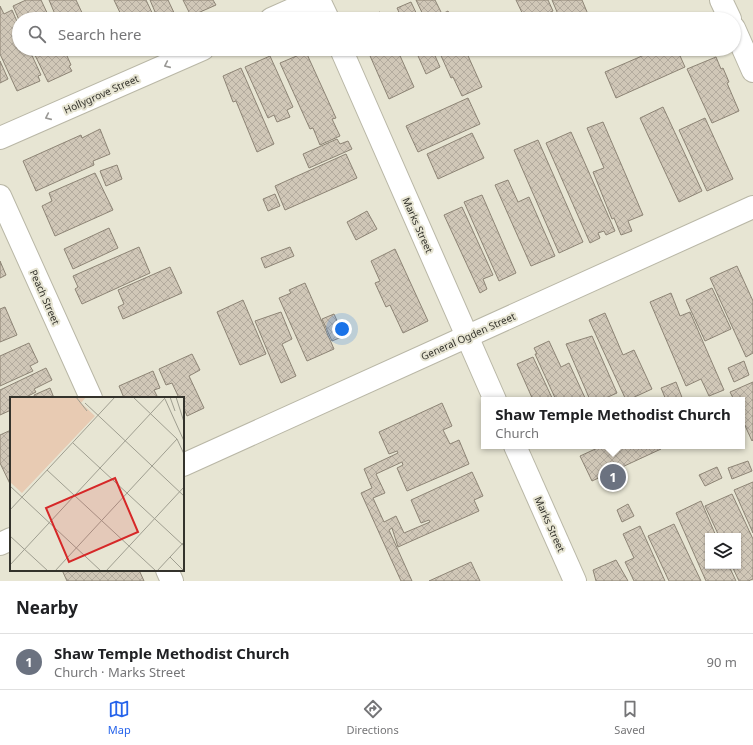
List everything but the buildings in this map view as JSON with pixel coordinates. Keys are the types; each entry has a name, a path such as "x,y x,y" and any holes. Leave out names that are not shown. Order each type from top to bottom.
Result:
{"street":[{"path":"287,12 314,0"},
{"path":"319,0 325,12"},
{"path":"721,0 727,12"},
{"path":"741,44 753,71"},
{"name":"Hollygrove Street","path":"0,138 187,56"},
{"name":"Marks Street","path":"344,56 494,397"},
{"name":"Peach Street","path":"0,196 91,397"},
{"name":"General Ogden Street","path":"184,465 753,207"},
{"name":"Marks Street","path":"516,449 575,581"},
{"path":"0,544 10,539"},
{"path":"167,571 172,581"}],"place":[{"name":"Shaw Temple Methodist Church","path":"613,477"}]}
